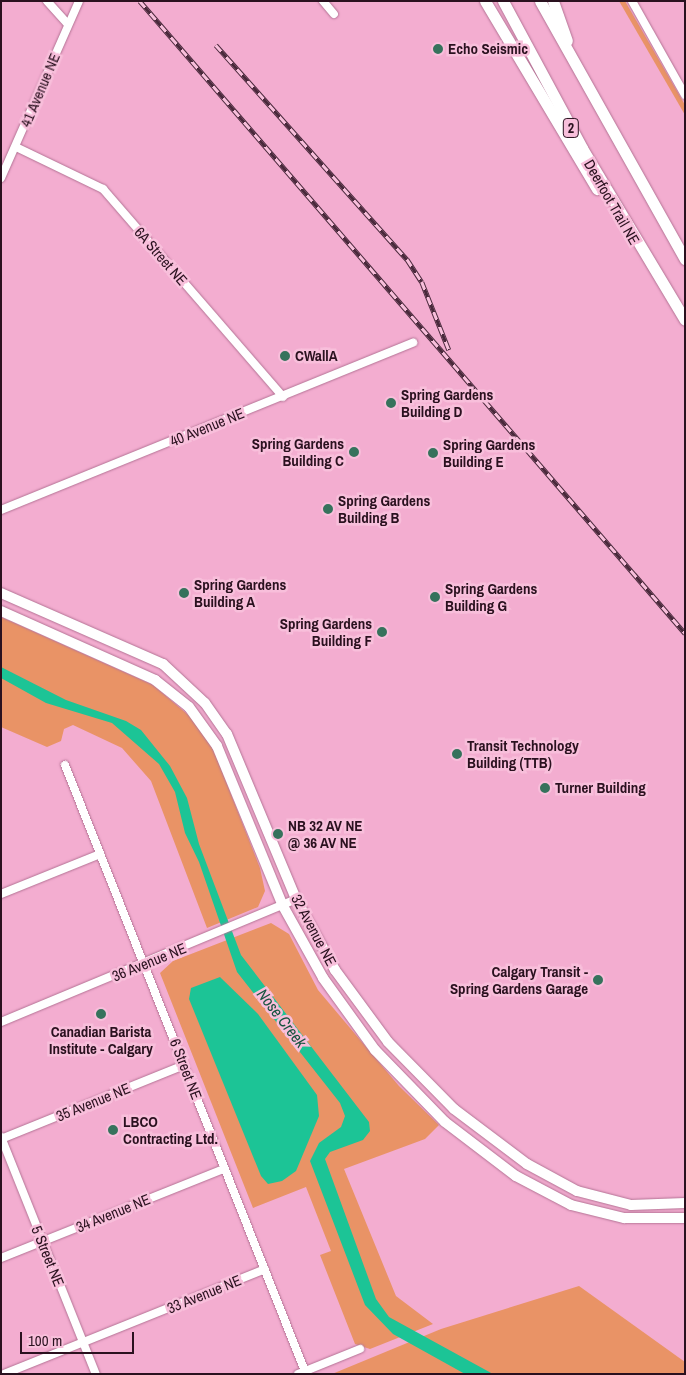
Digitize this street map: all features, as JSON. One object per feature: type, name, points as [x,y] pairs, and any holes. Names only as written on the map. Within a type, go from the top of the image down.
[{"type":"highway","points":[[485,1],[573,154],[642,253]]},
{"type":"highway","name":"Deerfoot Trail NE","points":[[504,1],[642,253],[685,320]]},
{"type":"highway","name":"2","points":[[540,1],[576,69],[685,259]]},
{"type":"highway","points":[[554,1],[576,69]]},
{"type":"main road","name":"32 Avenue NE","points":[[1,593],[163,664],[183,680],[227,734],[296,899],[366,1015],[417,1074],[491,1140],[559,1183],[603,1200],[631,1205],[685,1203]]},
{"type":"main road","name":"32 Avenue NE","points":[[1,611],[140,673],[189,707],[217,746],[283,906],[352,1022],[407,1086],[478,1150],[554,1198],[598,1214],[662,1221],[685,1218]]},
{"type":"street","points":[[47,1],[68,24]]},
{"type":"street","name":"41 Avenue NE","points":[[1,178],[79,1]]},
{"type":"street","points":[[323,1],[334,14]]},
{"type":"street","points":[[632,1],[685,95]]},
{"type":"street","name":"6A Street NE","points":[[16,146],[103,189],[282,397]]},
{"type":"street","name":"40 Avenue NE","points":[[1,510],[414,343]]},
{"type":"street","name":"6 Street NE","points":[[65,765],[265,1269],[303,1373]]},
{"type":"street","points":[[1,894],[100,854]]},
{"type":"street","name":"36 Avenue NE","points":[[1,1022],[257,918],[296,899]]},
{"type":"street","name":"35 Avenue NE","points":[[1,1138],[184,1066]]},
{"type":"street","name":"5 Street NE","points":[[1,1138],[96,1374]]},
{"type":"street","name":"34 Avenue NE","points":[[1,1258],[224,1169]]},
{"type":"street","name":"33 Avenue NE","points":[[4,1374],[265,1269]]},
{"type":"street","points":[[303,1373],[360,1349]]},
{"type":"shaded area","points":[[619,1],[625,1],[685,105],[685,115]]},
{"type":"shaded area","points":[[1,617],[153,685],[193,719],[214,751],[260,868],[265,891],[258,907],[207,928],[151,781],[122,748],[73,725],[64,729],[61,741],[47,747],[1,727]]},
{"type":"shaded area","points":[[271,923],[289,934],[318,990],[399,1086],[439,1125],[425,1139],[344,1169],[396,1296],[433,1324],[370,1349],[355,1344],[320,1255],[331,1251],[306,1187],[253,1208],[160,973],[173,961]]},
{"type":"shaded area","points":[[579,1286],[685,1362],[685,1374],[332,1374],[441,1329]]},
{"type":"water","name":"Nose Creek","points":[[1,667],[66,700],[126,721],[141,730],[170,766],[187,798],[199,844],[241,955],[369,1122],[370,1131],[363,1140],[330,1152],[325,1159],[376,1299],[389,1317],[493,1374],[465,1374],[393,1334],[365,1305],[310,1161],[319,1143],[341,1127],[345,1116],[340,1103],[237,972],[199,862],[185,833],[175,792],[159,764],[112,723],[46,703],[1,678]]},
{"type":"water","points":[[220,977],[258,1014],[317,1095],[319,1116],[296,1171],[282,1181],[268,1184],[261,1176],[189,999],[191,988]]},
{"type":"railway","points":[[140,1],[685,633]]},
{"type":"railway","points":[[216,45],[407,259],[422,282],[449,350]]},
{"type":"place","name":"Echo Seismic","points":[[438,49]]},
{"type":"place","name":"CWallA","points":[[285,356]]},
{"type":"place","name":"Spring Gardens Building D","points":[[391,403]]},
{"type":"place","name":"Spring Gardens Building C","points":[[354,452]]},
{"type":"place","name":"Spring Gardens Building E","points":[[433,453]]},
{"type":"place","name":"Spring Gardens Building B","points":[[328,509]]},
{"type":"place","name":"Spring Gardens Building A","points":[[184,593]]},
{"type":"place","name":"Spring Gardens Building G","points":[[435,597]]},
{"type":"place","name":"Spring Gardens Building F","points":[[382,632]]},
{"type":"place","name":"Transit Technology Building (TTB)","points":[[457,754]]},
{"type":"place","name":"Turner Building","points":[[545,788]]},
{"type":"place","name":"NB 32 AV NE @ 36 AV NE","points":[[278,834]]},
{"type":"place","name":"Calgary Transit - Spring Gardens Garage","points":[[598,980]]},
{"type":"place","name":"Canadian Barista Institute - Calgary","points":[[101,1014]]},
{"type":"place","name":"LBCO Contracting Ltd.","points":[[113,1130]]}]
